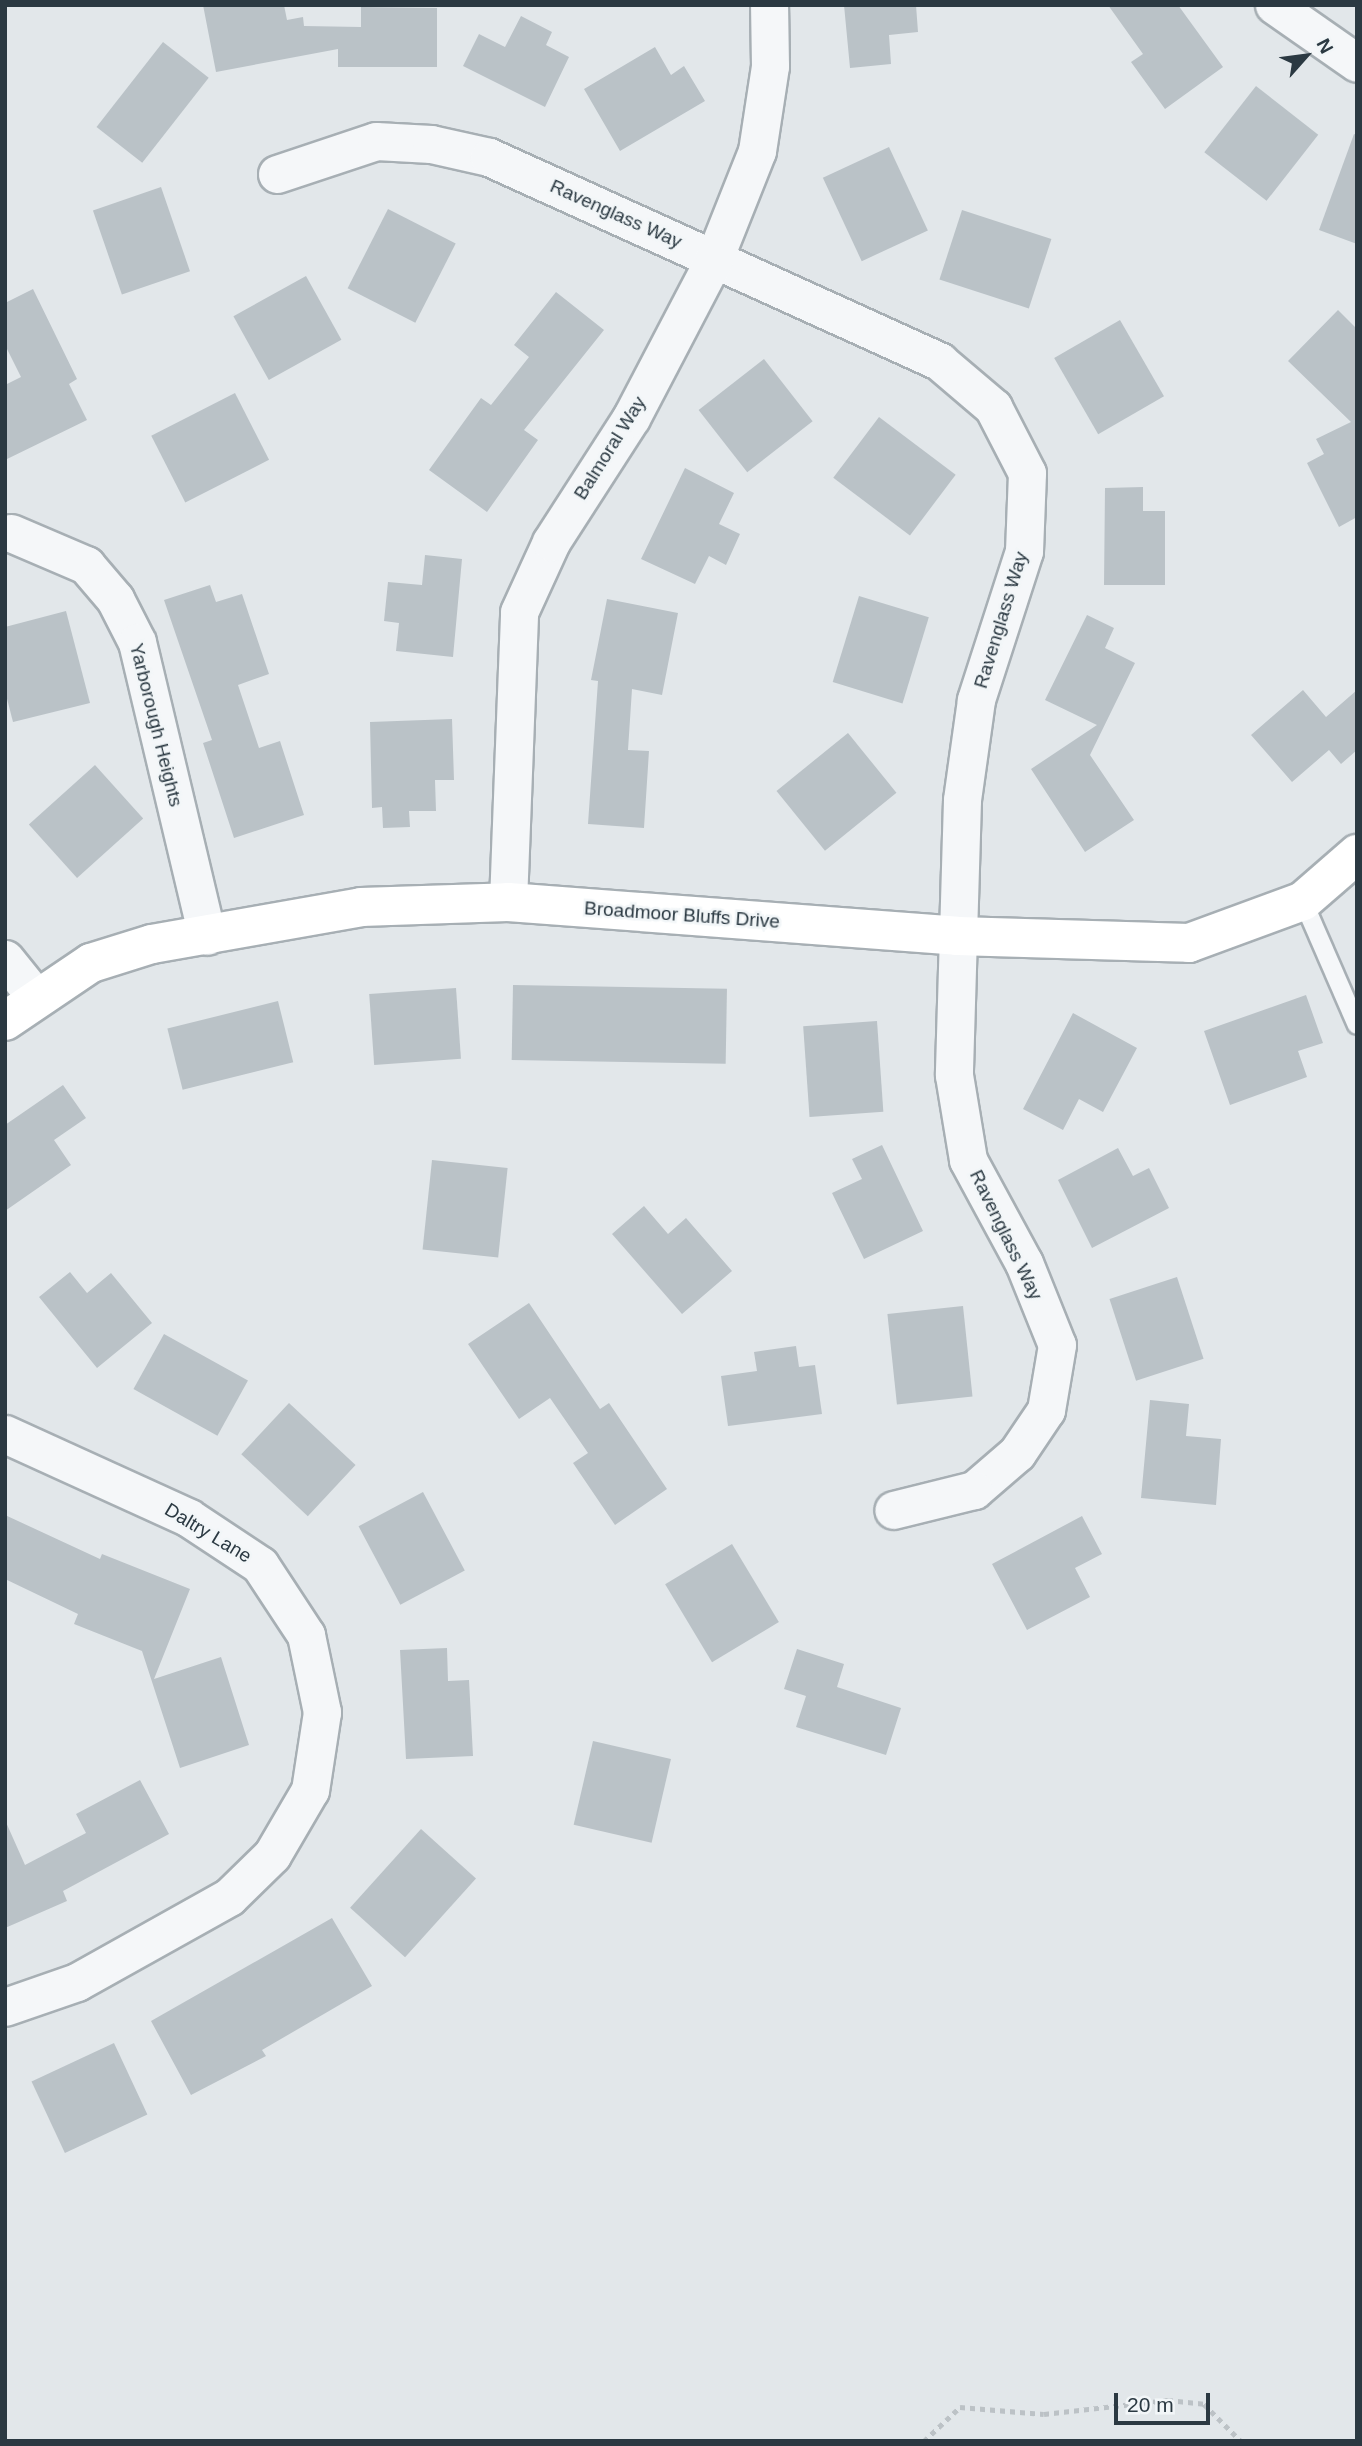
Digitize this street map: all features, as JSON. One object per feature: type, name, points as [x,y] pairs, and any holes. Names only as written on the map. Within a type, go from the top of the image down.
[{"type":"street","name":"Balmoral Way","points":[[508,902],[519,612],[551,542],[631,418],[714,258],[757,151],[770,66],[769,5]]},
{"type":"street","points":[[1274,5],[1357,63]]},
{"type":"street","name":"Ravenglass Way","points":[[277,174],[376,141],[431,144],[489,157],[940,362],[992,407],[1027,473],[1024,551],[976,700],[962,800],[954,1075],[968,1160],[1024,1263],[1057,1345],[1046,1410],[1017,1453],[974,1490],[893,1510]]},
{"type":"street","name":"Yarborough Heights","points":[[11,533],[86,565],[115,598],[137,642],[207,936]]},
{"type":"street","name":"Broadmoor Bluffs Drive","points":[[5,1021],[35,996],[91,963],[207,936],[361,907],[508,902],[957,936],[1189,943],[1303,901],[1357,854]]},
{"type":"street","points":[[5,959],[35,996]]},
{"type":"street","name":"Daltry Lane","points":[[5,1434],[190,1518],[260,1565],[306,1635],[322,1712],[310,1790],[272,1855],[229,1897],[77,1983],[5,2007]]},
{"type":"lane","points":[[1303,901],[1357,1024]]},
{"type":"path","points":[[925,2441],[960,2406],[1044,2414],[1168,2400],[1204,2404],[1241,2441]]},
{"type":"building","points":[[203,5],[284,5],[287,20],[303,17],[304,26],[361,27],[361,7],[437,8],[437,67],[338,67],[338,49],[216,72]]},
{"type":"building","points":[[844,5],[916,5],[918,32],[889,35],[891,64],[850,68]]},
{"type":"building","points":[[1108,5],[1178,5],[1223,67],[1165,109],[1131,62],[1143,54]]},
{"type":"building","points":[[521,16],[552,32],[546,45],[569,57],[545,107],[463,66],[479,34],[505,47]]},
{"type":"building","points":[[163,42],[209,78],[142,163],[97,127]]},
{"type":"building","points":[[655,47],[671,75],[684,66],[705,101],[620,151],[584,89]]},
{"type":"building","points":[[1256,86],[1318,135],[1267,201],[1204,152]]},
{"type":"building","points":[[1354,134],[1357,135],[1357,244],[1319,230]]},
{"type":"building","points":[[889,147],[928,230],[862,261],[823,178]]},
{"type":"building","points":[[161,187],[190,271],[122,295],[93,210]]},
{"type":"building","points":[[388,209],[456,244],[415,323],[348,288]]},
{"type":"building","points":[[962,210],[1051,239],[1029,308],[939,279]]},
{"type":"building","points":[[306,276],[341,340],[269,380],[233,316]]},
{"type":"building","points":[[33,289],[77,379],[69,384],[87,420],[5,460],[5,385],[21,377],[5,345],[5,303]]},
{"type":"building","points":[[556,292],[604,330],[524,430],[538,440],[487,512],[429,470],[481,398],[491,405],[529,357],[514,345]]},
{"type":"building","points":[[1338,310],[1357,329],[1357,517],[1339,527],[1307,463],[1324,454],[1316,439],[1351,422],[1288,361]]},
{"type":"building","points":[[1120,320],[1164,396],[1098,434],[1054,358]]},
{"type":"building","points":[[764,359],[813,421],[747,472],[699,410]]},
{"type":"building","points":[[235,393],[269,460],[185,503],[151,436]]},
{"type":"building","points":[[879,417],[956,475],[910,535],[833,478]]},
{"type":"building","points":[[685,468],[734,493],[719,524],[740,534],[726,565],[709,556],[695,584],[641,559]]},
{"type":"building","points":[[1143,487],[1143,511],[1165,511],[1165,585],[1104,585],[1105,488]]},
{"type":"building","points":[[425,555],[462,559],[453,657],[396,651],[399,623],[384,621],[388,582],[422,585]]},
{"type":"building","points":[[210,585],[216,602],[242,594],[269,674],[238,685],[259,748],[280,741],[304,815],[234,838],[203,743],[212,740],[164,600]]},
{"type":"building","points":[[859,596],[929,617],[902,703],[833,682]]},
{"type":"building","points":[[607,599],[678,613],[662,695],[632,689],[628,750],[649,751],[644,828],[588,824],[598,681],[591,680]]},
{"type":"building","points":[[66,611],[90,703],[13,722],[5,691],[5,627]]},
{"type":"building","points":[[1087,615],[1114,628],[1105,648],[1135,663],[1090,755],[1134,820],[1085,852],[1031,769],[1097,725],[1045,700]]},
{"type":"building","points":[[1303,690],[1326,717],[1357,690],[1357,750],[1341,764],[1329,750],[1292,782],[1251,735]]},
{"type":"building","points":[[452,719],[454,780],[435,780],[436,811],[409,811],[410,827],[383,828],[382,807],[372,808],[370,722]]},
{"type":"building","points":[[848,733],[896,793],[825,851],[777,791]]},
{"type":"building","points":[[95,765],[143,819],[77,878],[29,825]]},
{"type":"building","points":[[513,985],[727,989],[726,1064],[512,1060]]},
{"type":"building","points":[[456,988],[461,1059],[374,1065],[369,994]]},
{"type":"building","points":[[1306,995],[1323,1043],[1298,1051],[1307,1077],[1230,1105],[1204,1031]]},
{"type":"building","points":[[278,1001],[293,1062],[183,1090],[167,1029]]},
{"type":"building","points":[[1073,1013],[1137,1048],[1103,1112],[1079,1099],[1063,1130],[1023,1109]]},
{"type":"building","points":[[877,1021],[883,1112],[810,1117],[803,1026]]},
{"type":"building","points":[[63,1085],[86,1118],[54,1140],[71,1165],[5,1211],[5,1125]]},
{"type":"building","points":[[882,1145],[923,1231],[864,1259],[832,1193],[862,1179],[852,1159]]},
{"type":"building","points":[[1118,1148],[1133,1176],[1149,1168],[1169,1208],[1092,1248],[1058,1180]]},
{"type":"building","points":[[432,1160],[508,1168],[498,1257],[423,1250]]},
{"type":"building","points":[[644,1206],[668,1234],[686,1218],[732,1271],[682,1314],[612,1234]]},
{"type":"building","points":[[70,1272],[87,1293],[111,1273],[152,1323],[97,1368],[39,1297]]},
{"type":"building","points":[[1177,1277],[1204,1359],[1136,1381],[1109,1299]]},
{"type":"building","points":[[529,1303],[600,1409],[609,1403],[667,1489],[615,1525],[573,1463],[588,1453],[550,1398],[519,1419],[468,1344]]},
{"type":"building","points":[[963,1306],[973,1397],[897,1404],[887,1314]]},
{"type":"building","points":[[164,1334],[248,1381],[217,1436],[133,1389]]},
{"type":"building","points":[[796,1346],[799,1367],[815,1365],[822,1414],[728,1426],[721,1376],[757,1371],[754,1352]]},
{"type":"building","points":[[1150,1400],[1189,1404],[1186,1436],[1221,1439],[1216,1505],[1141,1498]]},
{"type":"building","points":[[289,1403],[356,1465],[308,1516],[241,1454]]},
{"type":"building","points":[[423,1492],[465,1571],[400,1605],[359,1526]]},
{"type":"building","points":[[5,1515],[100,1559],[102,1554],[190,1589],[154,1679],[221,1657],[249,1745],[180,1768],[142,1651],[74,1624],[78,1614],[5,1579]]},
{"type":"building","points":[[1082,1516],[1102,1554],[1075,1568],[1090,1597],[1027,1630],[992,1564]]},
{"type":"building","points":[[732,1544],[779,1622],[712,1662],[665,1584]]},
{"type":"building","points":[[447,1648],[448,1681],[469,1680],[473,1756],[406,1759],[400,1650]]},
{"type":"building","points":[[797,1649],[844,1664],[837,1687],[901,1708],[886,1755],[796,1727],[806,1696],[784,1689]]},
{"type":"building","points":[[593,1741],[671,1759],[652,1843],[574,1825]]},
{"type":"building","points":[[140,1780],[169,1834],[63,1891],[67,1901],[5,1928],[5,1820],[25,1865],[86,1833],[76,1814]]},
{"type":"building","points":[[421,1829],[476,1879],[405,1957],[350,1908]]},
{"type":"building","points":[[332,1918],[372,1986],[262,2050],[266,2056],[191,2095],[151,2021]]},
{"type":"building","points":[[114,2043],[147,2115],[65,2153],[32,2081]]}]
